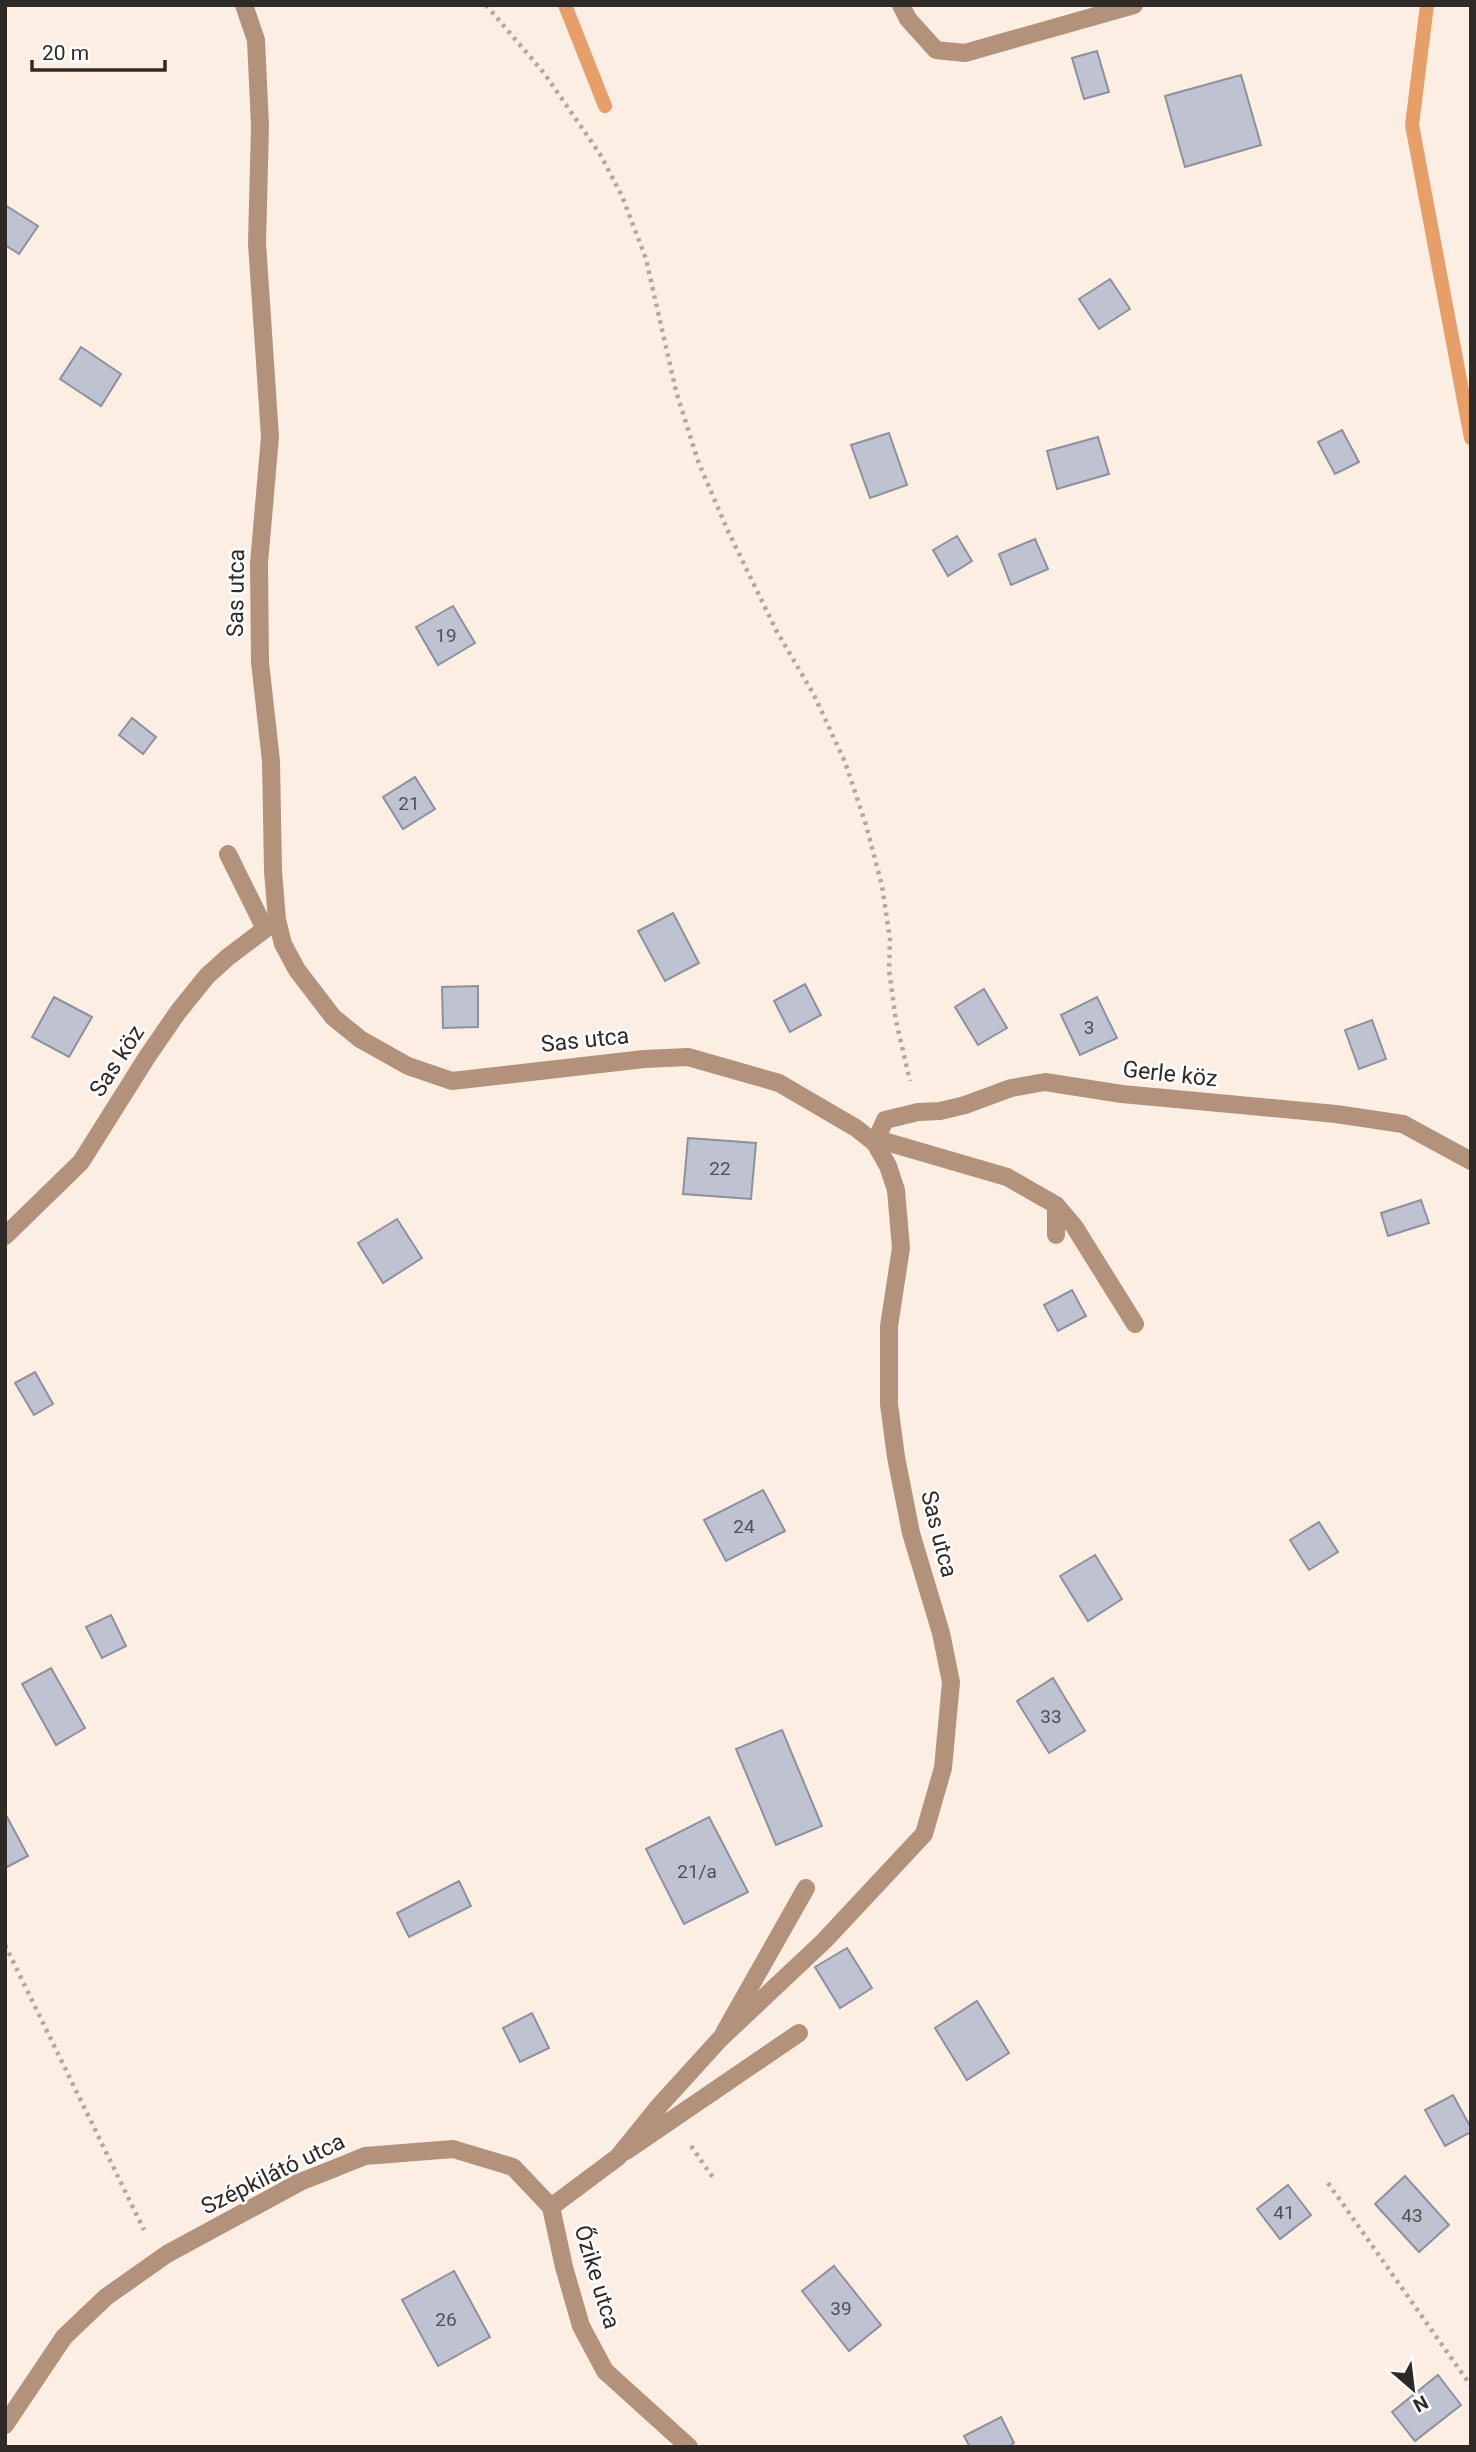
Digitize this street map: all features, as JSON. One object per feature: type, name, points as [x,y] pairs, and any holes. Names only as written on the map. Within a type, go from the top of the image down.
[{"type":"street","name":"Sas utca","points":[[244,5],[256,40],[259,102],[257,243],[270,437],[259,564],[260,662],[271,761],[271,925],[297,970],[333,1017],[386,1056],[428,1075],[452,1081],[589,1064],[688,1057],[779,1083],[856,1128],[875,1143],[888,1166],[896,1190],[901,1248],[889,1326],[888,1404],[911,1533],[941,1633],[951,1682],[943,1768],[924,1834],[824,1941],[720,2039]]},
{"type":"street","points":[[901,5],[908,19],[936,50],[965,53],[1134,5]]},
{"type":"street","points":[[228,853],[271,925]]},
{"type":"street","name":"Sas köz","points":[[5,1236],[81,1162],[147,1057],[207,976],[271,925]]},
{"type":"street","name":"Gerle köz","points":[[875,1143],[885,1120],[918,1112],[953,1108],[1011,1088],[1045,1082],[1122,1094],[1336,1114],[1403,1125],[1471,1161]]},
{"type":"street","points":[[875,1143],[887,1142],[1007,1177],[1056,1205],[1074,1226],[1135,1324]]},
{"type":"street","points":[[1056,1205],[1056,1235]]},
{"type":"street","points":[[618,2157],[660,2105],[720,2039],[806,1888]]},
{"type":"street","points":[[551,2207],[618,2157],[799,2033]]},
{"type":"street","name":"Szépkilátó utca","points":[[5,2425],[64,2337],[106,2297],[159,2260],[300,2182],[365,2156],[453,2149],[513,2167],[551,2207]]},
{"type":"street","name":"Őzike utca","points":[[551,2207],[581,2326],[605,2371],[689,2447]]},
{"type":"path","points":[[486,5],[544,73],[600,154],[622,196],[646,259],[676,391],[698,461],[732,540],[776,630],[814,695],[845,762],[866,825],[882,886],[890,939],[888,970],[896,1021],[918,1112]]},
{"type":"path","points":[[5,1945],[159,2260]]},
{"type":"path","points":[[673,2119],[714,2179]]},
{"type":"path","points":[[1328,2183],[1471,2386]]},
{"type":"building","points":[[1097,51],[1109,92],[1084,99],[1072,58]]},
{"type":"building","points":[[1241,75],[1261,145],[1185,167],[1165,96]]},
{"type":"building","points":[[5,205],[38,226],[19,254],[5,245]]},
{"type":"building","points":[[1110,279],[1130,309],[1099,329],[1079,299]]},
{"type":"building","points":[[81,347],[121,374],[101,406],[60,379]]},
{"type":"building","points":[[1342,430],[1359,462],[1335,474],[1318,442]]},
{"type":"building","points":[[889,433],[907,485],[870,498],[851,445]]},
{"type":"building","points":[[1098,437],[1109,474],[1057,489],[1047,451]]},
{"type":"building","points":[[957,536],[972,561],[948,576],[933,550]]},
{"type":"building","points":[[1035,539],[1048,569],[1011,585],[999,554]]},
{"type":"building","points":[[453,606],[475,643],[438,665],[416,627]]},
{"type":"building","points":[[132,718],[156,737],[143,754],[119,735]]},
{"type":"building","points":[[415,777],[435,809],[403,829],[383,797]]},
{"type":"building","points":[[673,913],[699,963],[665,981],[638,931]]},
{"type":"building","points":[[805,984],[821,1015],[790,1032],[774,1001]]},
{"type":"building","points":[[478,986],[478,1027],[443,1028],[442,987]]},
{"type":"building","points":[[984,989],[1007,1028],[978,1045],[955,1007]]},
{"type":"building","points":[[54,997],[92,1017],[69,1057],[32,1037]]},
{"type":"building","points":[[1097,997],[1117,1038],[1080,1055],[1061,1015]]},
{"type":"building","points":[[1372,1020],[1386,1059],[1359,1069],[1345,1030]]},
{"type":"building","points":[[688,1138],[756,1143],[751,1199],[683,1194]]},
{"type":"building","points":[[1421,1200],[1429,1223],[1388,1236],[1381,1213]]},
{"type":"building","points":[[397,1219],[422,1258],[383,1283],[358,1243]]},
{"type":"building","points":[[1072,1290],[1086,1316],[1058,1331],[1044,1305]]},
{"type":"building","points":[[35,1372],[53,1404],[34,1415],[15,1383]]},
{"type":"building","points":[[763,1490],[785,1531],[726,1561],[704,1520]]},
{"type":"building","points":[[1319,1522],[1338,1552],[1309,1570],[1290,1540]]},
{"type":"building","points":[[1095,1555],[1122,1599],[1088,1621],[1060,1576]]},
{"type":"building","points":[[111,1615],[126,1646],[102,1658],[86,1627]]},
{"type":"building","points":[[51,1668],[85,1728],[56,1745],[22,1684]]},
{"type":"building","points":[[1053,1678],[1085,1731],[1049,1753],[1017,1701]]},
{"type":"building","points":[[782,1730],[822,1826],[776,1845],[736,1749]]},
{"type":"building","points":[[5,1816],[28,1856],[5,1868]]},
{"type":"building","points":[[709,1817],[748,1892],[684,1924],[646,1849]]},
{"type":"building","points":[[459,1881],[471,1906],[409,1937],[397,1913]]},
{"type":"building","points":[[847,1948],[872,1988],[840,2008],[815,1967]]},
{"type":"building","points":[[977,2001],[1009,2053],[967,2080],[935,2028]]},
{"type":"building","points":[[532,2013],[549,2048],[520,2062],[503,2028]]},
{"type":"building","points":[[1453,2095],[1471,2132],[1445,2146],[1425,2110]]},
{"type":"building","points":[[1405,2176],[1449,2225],[1419,2252],[1375,2204]]},
{"type":"building","points":[[1288,2185],[1311,2215],[1280,2239],[1257,2209]]},
{"type":"building","points":[[834,2266],[881,2325],[849,2351],[802,2291]]},
{"type":"building","points":[[454,2271],[490,2337],[438,2366],[402,2300]]},
{"type":"building","points":[[1438,2375],[1461,2405],[1415,2441],[1392,2412]]},
{"type":"building","points":[[1001,2417],[1014,2443],[1008,2447],[970,2447],[964,2436]]},
{"type":"waterway","points":[[565,5],[605,106]]},
{"type":"waterway","points":[[1427,5],[1412,125],[1471,438]]}]
